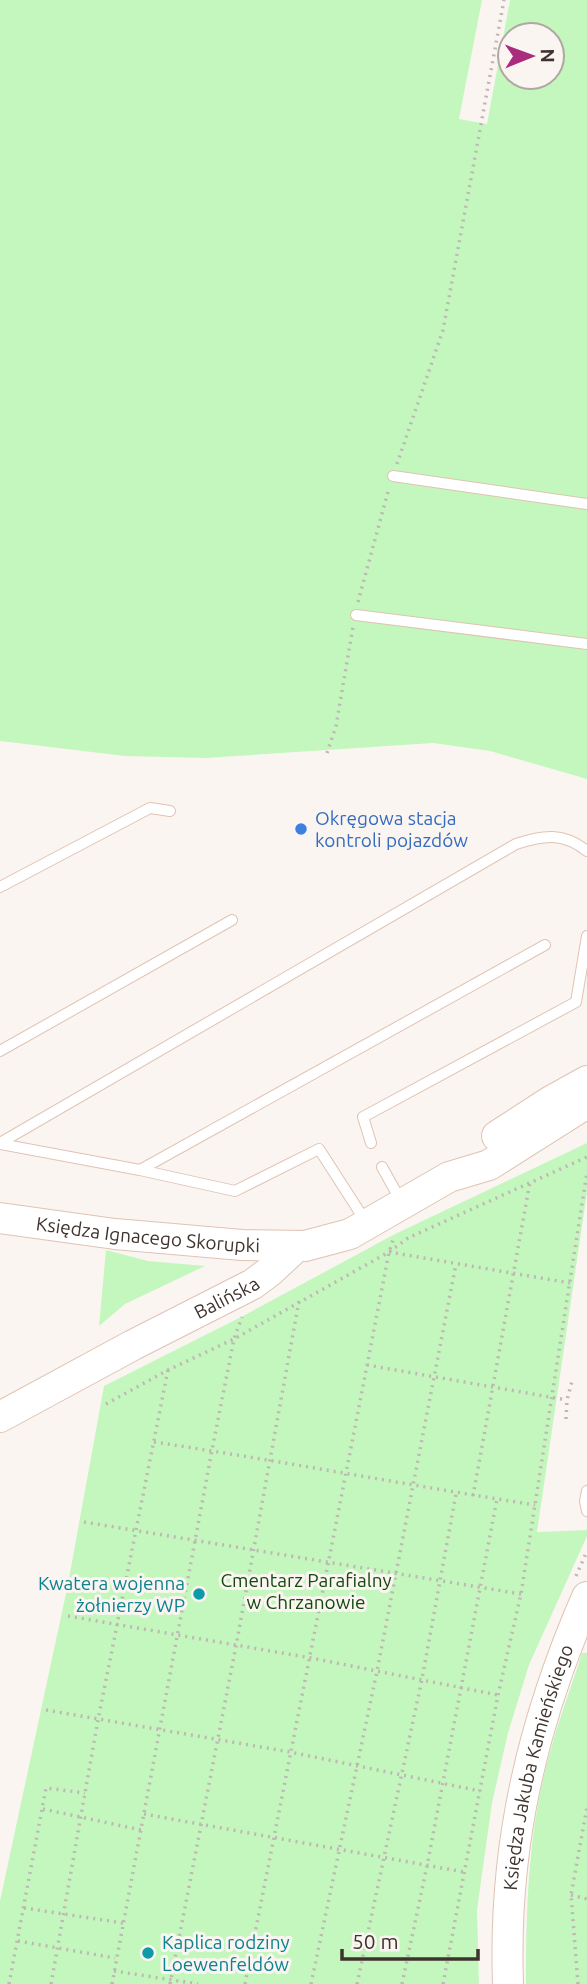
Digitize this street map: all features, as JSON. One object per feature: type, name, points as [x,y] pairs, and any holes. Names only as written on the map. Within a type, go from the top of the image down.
[{"type":"main road","points":[[449,1177],[483,1146],[551,1101],[587,1081]]},
{"type":"main road","points":[[296,1247],[335,1240],[350,1234],[449,1177],[489,1165],[587,1103]]},
{"type":"main road","points":[[550,1127],[587,1116]]},
{"type":"main road","name":"Księdza Ignacego Skorupki","points":[[0,1218],[115,1234],[296,1247]]},
{"type":"main road","points":[[232,1244],[241,1249],[249,1262],[242,1303]]},
{"type":"main road","name":"Balińska","points":[[0,1416],[242,1303],[296,1247]]},
{"type":"main road","name":"Księdza Jakuba Kamieńskiego","points":[[508,1984],[509,1891],[526,1777],[537,1729],[555,1673],[587,1597]]},
{"type":"lane","points":[[393,476],[587,504]]},
{"type":"lane","points":[[356,615],[587,645]]},
{"type":"lane","points":[[0,887],[150,808],[170,810]]},
{"type":"lane","points":[[0,1144],[516,844],[540,836],[558,836],[576,842],[587,851]]},
{"type":"lane","points":[[0,1051],[232,920]]},
{"type":"lane","points":[[371,1143],[363,1117],[576,1002],[587,936]]},
{"type":"lane","points":[[141,1170],[545,946]]},
{"type":"lane","points":[[0,1144],[141,1170],[235,1191],[319,1149],[367,1224]]},
{"type":"lane","points":[[382,1167],[402,1203]]},
{"type":"lane","points":[[587,1491],[587,1511]]},
{"type":"path","points":[[327,753],[336,726],[356,615],[393,476],[443,330],[504,0]]},
{"type":"path","points":[[106,1404],[168,1370],[234,1339],[389,1252],[408,1238],[587,1157]]},
{"type":"path","points":[[443,1984],[498,1695],[521,1594],[587,1172]]},
{"type":"path","points":[[473,1496],[530,1182]]},
{"type":"path","points":[[245,1984],[389,1252],[395,1234]]},
{"type":"path","points":[[389,1252],[570,1283]]},
{"type":"path","points":[[311,1984],[377,1671],[456,1264]]},
{"type":"path","points":[[170,1982],[236,1646],[299,1301]]},
{"type":"path","points":[[111,1984],[242,1303]]},
{"type":"path","points":[[367,1365],[567,1400]]},
{"type":"path","points":[[51,1984],[98,1720],[168,1370]]},
{"type":"path","points":[[566,1419],[572,1381]]},
{"type":"path","points":[[153,1442],[271,1459],[456,1494],[535,1505]]},
{"type":"path","points":[[357,1984],[422,1679],[456,1494]]},
{"type":"path","points":[[402,1984],[497,1499]]},
{"type":"path","points":[[84,1522],[521,1594]]},
{"type":"path","points":[[68,1616],[310,1658],[498,1695]]},
{"type":"path","points":[[46,1710],[290,1752],[480,1791]]},
{"type":"path","points":[[9,1984],[46,1788],[85,1793]]},
{"type":"path","points":[[578,1984],[571,1895],[587,1807]]},
{"type":"path","points":[[43,1809],[141,1830]]},
{"type":"path","points":[[144,1814],[464,1872]]},
{"type":"path","points":[[581,1842],[587,1843]]},
{"type":"path","points":[[571,1895],[587,1899]]},
{"type":"path","points":[[24,1908],[123,1923]]},
{"type":"path","points":[[18,1941],[116,1958]]},
{"type":"path","points":[[114,1970],[170,1982],[198,1984]]},
{"type":"green space","points":[[0,0],[482,0],[459,119],[487,124],[496,75],[496,91],[566,91],[566,21],[506,21],[510,0],[587,0],[587,779],[490,751],[433,743],[205,758],[125,756],[0,741]]},
{"type":"green space","name":"Cmentarz Parafialny w Chrzanowie","points":[[587,1143],[587,1192],[537,1532],[587,1530],[587,1536],[529,1665],[508,1733],[492,1803],[477,1910],[479,1984],[0,1984],[0,1901],[68,1584],[104,1386],[243,1316],[395,1234]]},
{"type":"green space","points":[[106,1250],[148,1261],[205,1266],[125,1304],[99,1326]]},
{"type":"green space","points":[[582,1653],[587,1653],[587,1984],[526,1984],[528,1899],[536,1815],[552,1747]]},
{"type":"place","name":"Okręgowa stacja kontroli pojazdów","points":[[301,829]]},
{"type":"place","name":"Kwatera wojenna żołnierzy WP","points":[[199,1594]]},
{"type":"place","name":"Kaplica rodziny Loewenfeldów","points":[[148,1953]]}]
